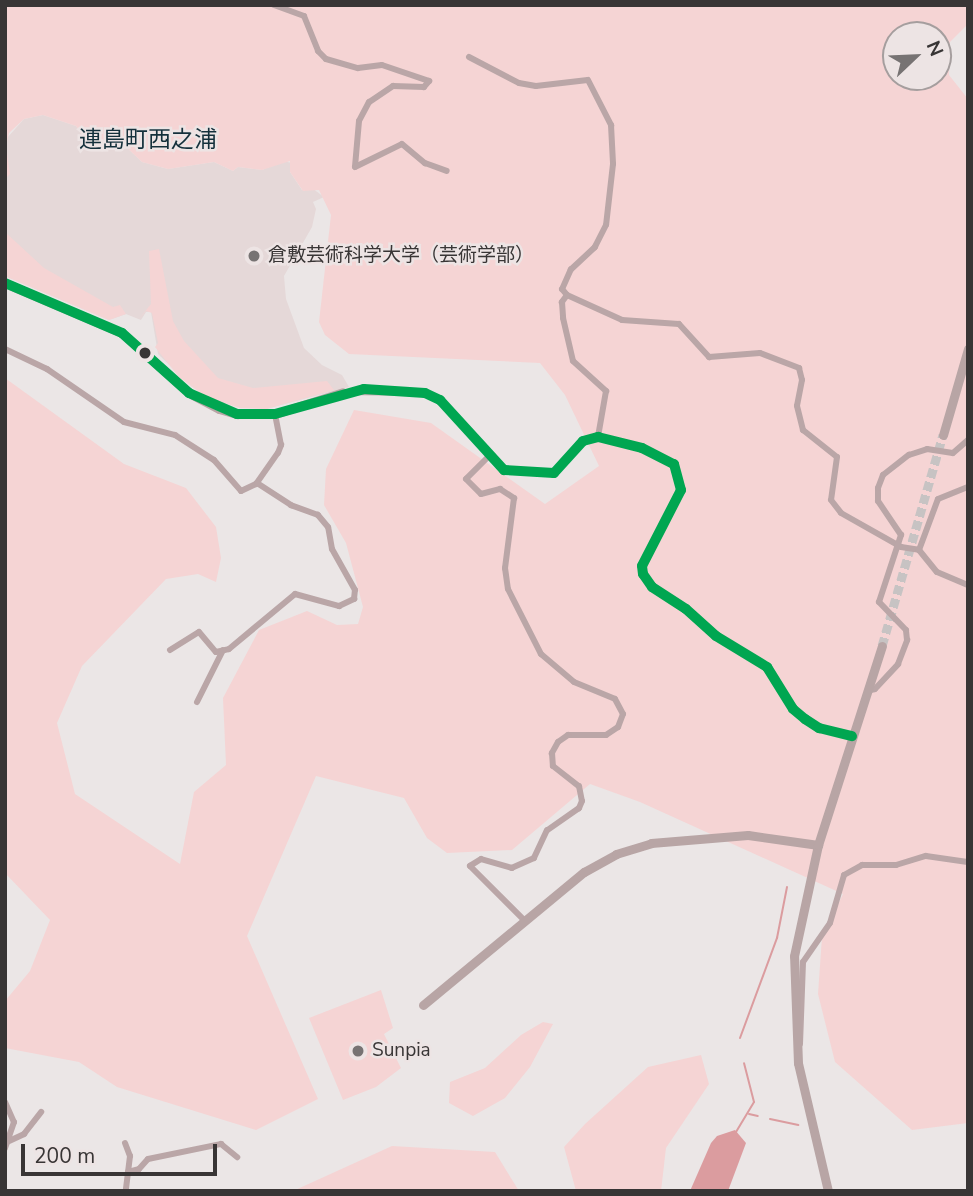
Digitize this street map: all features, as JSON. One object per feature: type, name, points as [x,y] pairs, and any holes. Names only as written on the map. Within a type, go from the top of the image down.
[{"type":"street","points":[[274,5],[304,16],[318,51],[326,58],[358,68],[382,65],[429,81],[424,87],[393,86],[369,102],[359,121],[355,167],[402,144],[425,163],[447,171]]},
{"type":"street","points":[[469,57],[519,83],[536,86],[588,80],[611,125],[613,164],[606,225],[595,247],[571,269],[562,289],[567,295],[622,320],[680,324],[709,357],[760,353],[799,368],[802,380],[797,406],[803,430],[837,457],[831,500],[841,513],[901,547],[919,550],[937,572],[968,585]]},
{"type":"street","points":[[5,283],[122,333],[203,402],[237,414],[275,414],[343,392],[412,392],[440,400],[488,457],[504,470],[554,473],[583,441],[598,437],[642,448],[674,464],[681,478],[677,505],[642,566],[652,587],[767,667],[793,709],[805,719],[819,728],[852,736]]},
{"type":"street","points":[[567,295],[562,302],[563,318],[573,361],[606,391],[598,437]]},
{"type":"street","points":[[5,349],[47,369],[116,418],[175,435],[214,460],[241,491],[257,483],[281,445],[275,414]]},
{"type":"street","points":[[943,435],[968,349]]},
{"type":"street","points":[[867,691],[875,689],[898,664],[907,640],[906,630],[879,602],[884,575],[901,547],[901,535],[878,501],[883,475],[920,451],[953,453],[968,440]]},
{"type":"street","points":[[488,457],[466,479],[481,494],[500,489],[514,498],[505,568],[508,589],[541,654],[574,682],[615,699],[623,714],[618,727],[606,734],[568,735],[558,742],[552,753],[553,766],[579,786],[582,801],[579,808],[547,830],[534,858],[512,868],[481,859],[470,866],[525,921]]},
{"type":"street","points":[[170,650],[199,632],[216,652],[223,650],[295,594],[339,606],[354,599],[355,590],[332,549],[328,527],[318,514],[292,505],[257,483]]},
{"type":"street","points":[[919,550],[938,499],[968,487]]},
{"type":"street","points":[[828,1191],[807,1115],[797,1054],[794,956],[818,845],[882,646]]},
{"type":"street","points":[[197,702],[223,650]]},
{"type":"street","points":[[423,1004],[584,872],[634,847],[748,835],[818,845]]},
{"type":"street","points":[[797,1054],[804,1030],[803,962],[830,923],[834,897],[844,875],[863,865],[896,865],[926,856],[968,862]]},
{"type":"street","points":[[5,1102],[14,1122],[6,1144]]},
{"type":"street","points":[[6,1144],[24,1134],[41,1112]]},
{"type":"street","points":[[125,1143],[128,1172],[126,1191]]},
{"type":"street","points":[[128,1172],[139,1169],[148,1159],[221,1144],[237,1157]]},
{"type":"shaded area","points":[[5,5],[968,5],[968,24],[952,40],[952,21],[882,21],[882,91],[952,91],[952,79],[968,99],[968,1123],[912,1130],[835,1062],[818,994],[822,937],[843,894],[640,802],[590,784],[512,850],[447,853],[427,838],[404,798],[316,776],[247,936],[318,1099],[256,1130],[117,1087],[79,1062],[5,1048],[5,1001],[30,971],[50,920],[5,873],[5,378],[124,464],[186,488],[216,527],[221,558],[216,582],[198,574],[166,579],[82,666],[57,723],[75,794],[180,864],[194,792],[226,765],[223,698],[259,630],[307,611],[337,625],[358,624],[363,607],[346,543],[324,505],[326,469],[354,410],[431,423],[545,504],[599,466],[565,395],[540,363],[349,354],[325,335],[319,322],[331,215],[319,190],[303,191],[290,172],[290,161],[262,170],[238,167],[233,171],[214,162],[168,169],[142,162],[121,142],[85,138],[76,126],[43,115],[24,119],[9,133],[6,146],[10,174],[5,179]]},
{"type":"shaded area","points":[[43,115],[76,126],[87,137],[121,142],[142,162],[168,169],[214,162],[233,171],[238,167],[262,170],[283,161],[292,163],[290,172],[302,190],[312,188],[324,197],[313,202],[316,209],[312,227],[284,276],[286,299],[304,348],[322,365],[342,375],[349,387],[266,409],[220,402],[191,386],[158,354],[151,312],[146,312],[141,320],[126,314],[109,320],[5,276],[7,138],[24,119]]},
{"type":"shaded area","points":[[5,232],[44,268],[113,307],[120,305],[126,314],[109,320],[5,276]]},
{"type":"shaded area","points":[[159,249],[173,321],[184,341],[218,378],[253,388],[327,381],[334,390],[266,409],[240,408],[206,397],[179,377],[155,347],[158,343],[152,313],[146,311],[139,319],[151,304],[149,251]]},
{"type":"shaded area","name":"Sunpia","points":[[381,990],[393,1028],[384,1034],[401,1068],[376,1087],[343,1100],[309,1018]]},
{"type":"shaded area","points":[[543,1022],[553,1024],[530,1067],[505,1098],[473,1116],[449,1103],[450,1082],[485,1068],[521,1035]]},
{"type":"shaded area","points":[[701,1055],[709,1084],[666,1148],[661,1191],[576,1191],[564,1147],[585,1124],[648,1067]]},
{"type":"shaded area","points":[[735,1130],[746,1143],[728,1191],[690,1191],[711,1143],[717,1136]]},
{"type":"shaded area","points":[[392,1146],[495,1152],[519,1191],[293,1191]]},
{"type":"waterway","points":[[740,1038],[777,938],[787,887]]},
{"type":"waterway","points":[[736,1132],[754,1102],[744,1063]]},
{"type":"waterway","points":[[749,1114],[758,1116]]},
{"type":"waterway","points":[[770,1119],[798,1125]]},
{"type":"tunnel","points":[[882,646],[943,435]]},
{"type":"transit line","points":[[5,283],[122,333],[189,393],[237,414],[275,414],[364,389],[425,393],[440,400],[504,470],[554,473],[583,441],[598,437],[642,448],[674,464],[681,490],[642,566],[643,574],[652,587],[686,609],[716,636],[767,667],[793,709],[805,719],[819,728],[852,736]]},
{"type":"place","name":"倉敷芸術科学大学（芸術学部）","points":[[254,256]]},
{"type":"place","name":"Sunpia","points":[[358,1051]]},
{"type":"district","name":"連島町西之浦","points":[[148,140]]}]
